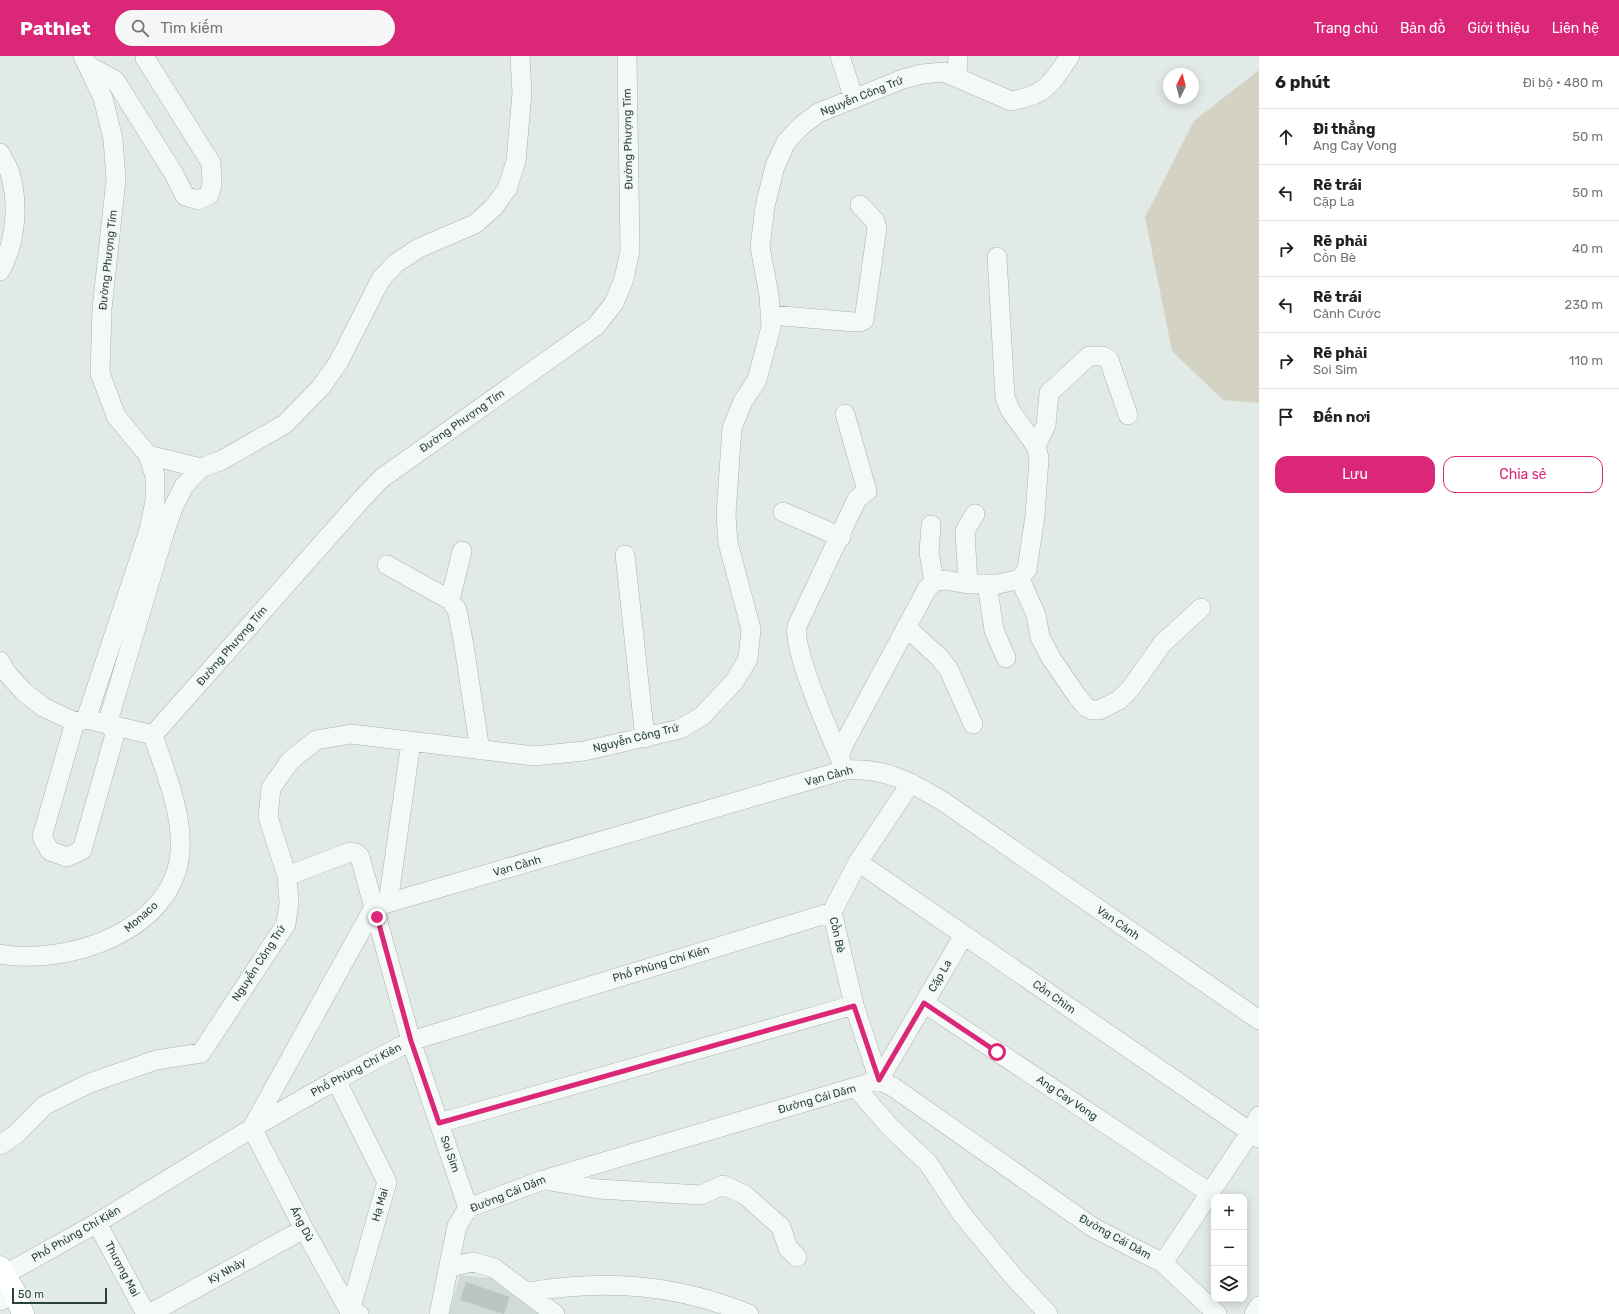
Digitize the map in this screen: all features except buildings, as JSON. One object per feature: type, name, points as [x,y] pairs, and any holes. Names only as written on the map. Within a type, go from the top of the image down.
[{"type":"main road","points":[[5,1290],[23,1314]]},
{"type":"street","points":[[148,455],[201,468],[222,460],[285,424],[321,387],[338,363],[377,285],[396,263],[419,248],[475,224],[494,208],[507,189],[516,161],[522,93],[520,56]]},
{"type":"street","name":"Đường Phượng Tím","points":[[153,735],[382,478],[596,326],[614,303],[624,279],[630,250],[627,56]]},
{"type":"street","points":[[840,56],[854,99]]},
{"type":"street","points":[[957,77],[958,56]]},
{"type":"street","name":"Nguyễn Công Trứ","points":[[0,1145],[15,1136],[45,1105],[90,1083],[156,1060],[201,1054],[286,924],[289,902],[287,876],[268,817],[271,788],[290,761],[316,740],[351,734],[534,756],[584,751],[645,738],[680,729],[702,716],[734,682],[748,659],[751,629],[728,543],[726,515],[732,428],[743,401],[757,380],[771,327],[771,315],[760,247],[765,206],[775,166],[786,142],[818,113],[903,79],[922,74],[944,72],[1011,101],[1022,99],[1043,91],[1070,56]]},
{"type":"street","points":[[85,60],[115,80],[174,174],[185,196],[198,200],[209,195],[212,185],[211,164],[145,58]]},
{"type":"street","name":"Đường Phượng Tím","points":[[85,60],[103,98],[113,139],[116,179],[102,309],[100,373],[116,416],[148,455],[156,476],[155,501],[149,530],[80,721],[42,837],[50,851],[67,857],[82,850],[112,726],[173,508],[184,486],[201,468]]},
{"type":"street","points":[[0,153],[10,173],[16,215],[8,257],[0,271]]},
{"type":"street","points":[[771,315],[854,322],[864,320],[877,228],[875,221],[860,205]]},
{"type":"street","points":[[842,763],[906,627],[927,589],[934,582],[945,580],[978,584],[998,584],[1020,579],[1027,569],[1035,516],[1039,458],[1036,446],[1010,410],[1005,397],[997,257]]},
{"type":"street","points":[[1036,446],[1046,425],[1049,394],[1089,356],[1103,356],[1109,360],[1128,415]]},
{"type":"street","points":[[842,763],[796,644],[795,634],[797,626],[857,499],[867,490],[845,414]]},
{"type":"street","points":[[783,512],[840,537]]},
{"type":"street","points":[[975,514],[965,531],[978,584],[994,630],[1006,658]]},
{"type":"street","points":[[931,526],[929,552],[934,582]]},
{"type":"street","points":[[450,600],[462,551]]},
{"type":"street","points":[[625,555],[645,738]]},
{"type":"street","points":[[387,565],[450,600],[457,610],[462,633],[480,750]]},
{"type":"street","points":[[1020,579],[1036,615],[1040,637],[1051,658],[1076,696],[1086,707],[1092,710],[1099,710],[1120,700],[1131,688],[1162,644],[1201,608]]},
{"type":"street","points":[[906,627],[940,658],[949,670],[973,724]]},
{"type":"street","points":[[0,661],[6,672],[24,692],[43,707],[80,721],[153,735]]},
{"type":"street","name":"Monaco","points":[[0,954],[32,957],[55,955],[86,948],[108,940],[125,932],[155,908],[173,884],[180,853],[178,817],[153,735]]},
{"type":"street","points":[[252,1128],[381,905],[411,742]]},
{"type":"street","name":"Vạn Cảnh","points":[[381,905],[842,763],[882,772],[911,783],[944,802],[1259,1020]]},
{"type":"street","name":"Cồn Bè","points":[[879,1080],[854,1006],[832,912],[858,862],[911,783]]},
{"type":"street","name":"Soi Sim","points":[[287,876],[350,852],[356,853],[360,857],[381,905],[411,1041],[468,1208]]},
{"type":"street","name":"Cồn Chìm","points":[[858,862],[1255,1136]]},
{"type":"street","name":"Phố Phùng Chí Kiên","points":[[5,1290],[97,1223],[252,1128],[336,1080],[411,1041],[832,912]]},
{"type":"street","name":"Cặp La","points":[[879,1080],[964,935]]},
{"type":"street","name":"Ang Cay Vong","points":[[924,1003],[1210,1193]]},
{"type":"street","points":[[439,1123],[854,1006]]},
{"type":"street","name":"Hạ Mai","points":[[336,1080],[387,1182],[350,1313]]},
{"type":"street","name":"Đường Cái Dăm","points":[[438,1314],[457,1226],[468,1208],[543,1180],[879,1080],[894,1087],[1094,1228],[1163,1263],[1217,1314]]},
{"type":"street","points":[[856,1088],[891,1128],[928,1163],[960,1213],[1012,1275],[1048,1314]]},
{"type":"street","points":[[1163,1263],[1210,1193],[1255,1136],[1259,1116]]},
{"type":"street","name":"Áng Dù","points":[[252,1128],[304,1229],[350,1313]]},
{"type":"street","points":[[543,1180],[598,1189],[701,1195],[723,1185],[745,1195],[781,1227],[788,1248],[797,1257]]},
{"type":"street","name":"Thượng Mai","points":[[97,1223],[148,1314]]},
{"type":"street","name":"Kỳ Nhảy","points":[[148,1314],[304,1229]]},
{"type":"street","points":[[449,1267],[473,1262],[494,1268],[556,1314]]},
{"type":"street","points":[[528,1292],[591,1285],[633,1286],[677,1291],[749,1314]]},
{"type":"street","points":[[1254,1314],[1259,1306]]},
{"type":"shaded area","points":[[1259,70],[1259,403],[1223,400],[1172,351],[1145,217],[1194,121]]},
{"type":"shaded area","points":[[460,1275],[495,1279],[545,1314],[449,1314]]},
{"type":"route","points":[[377,917],[411,1041],[439,1123],[854,1006],[879,1080],[924,1003],[997,1052]]}]
